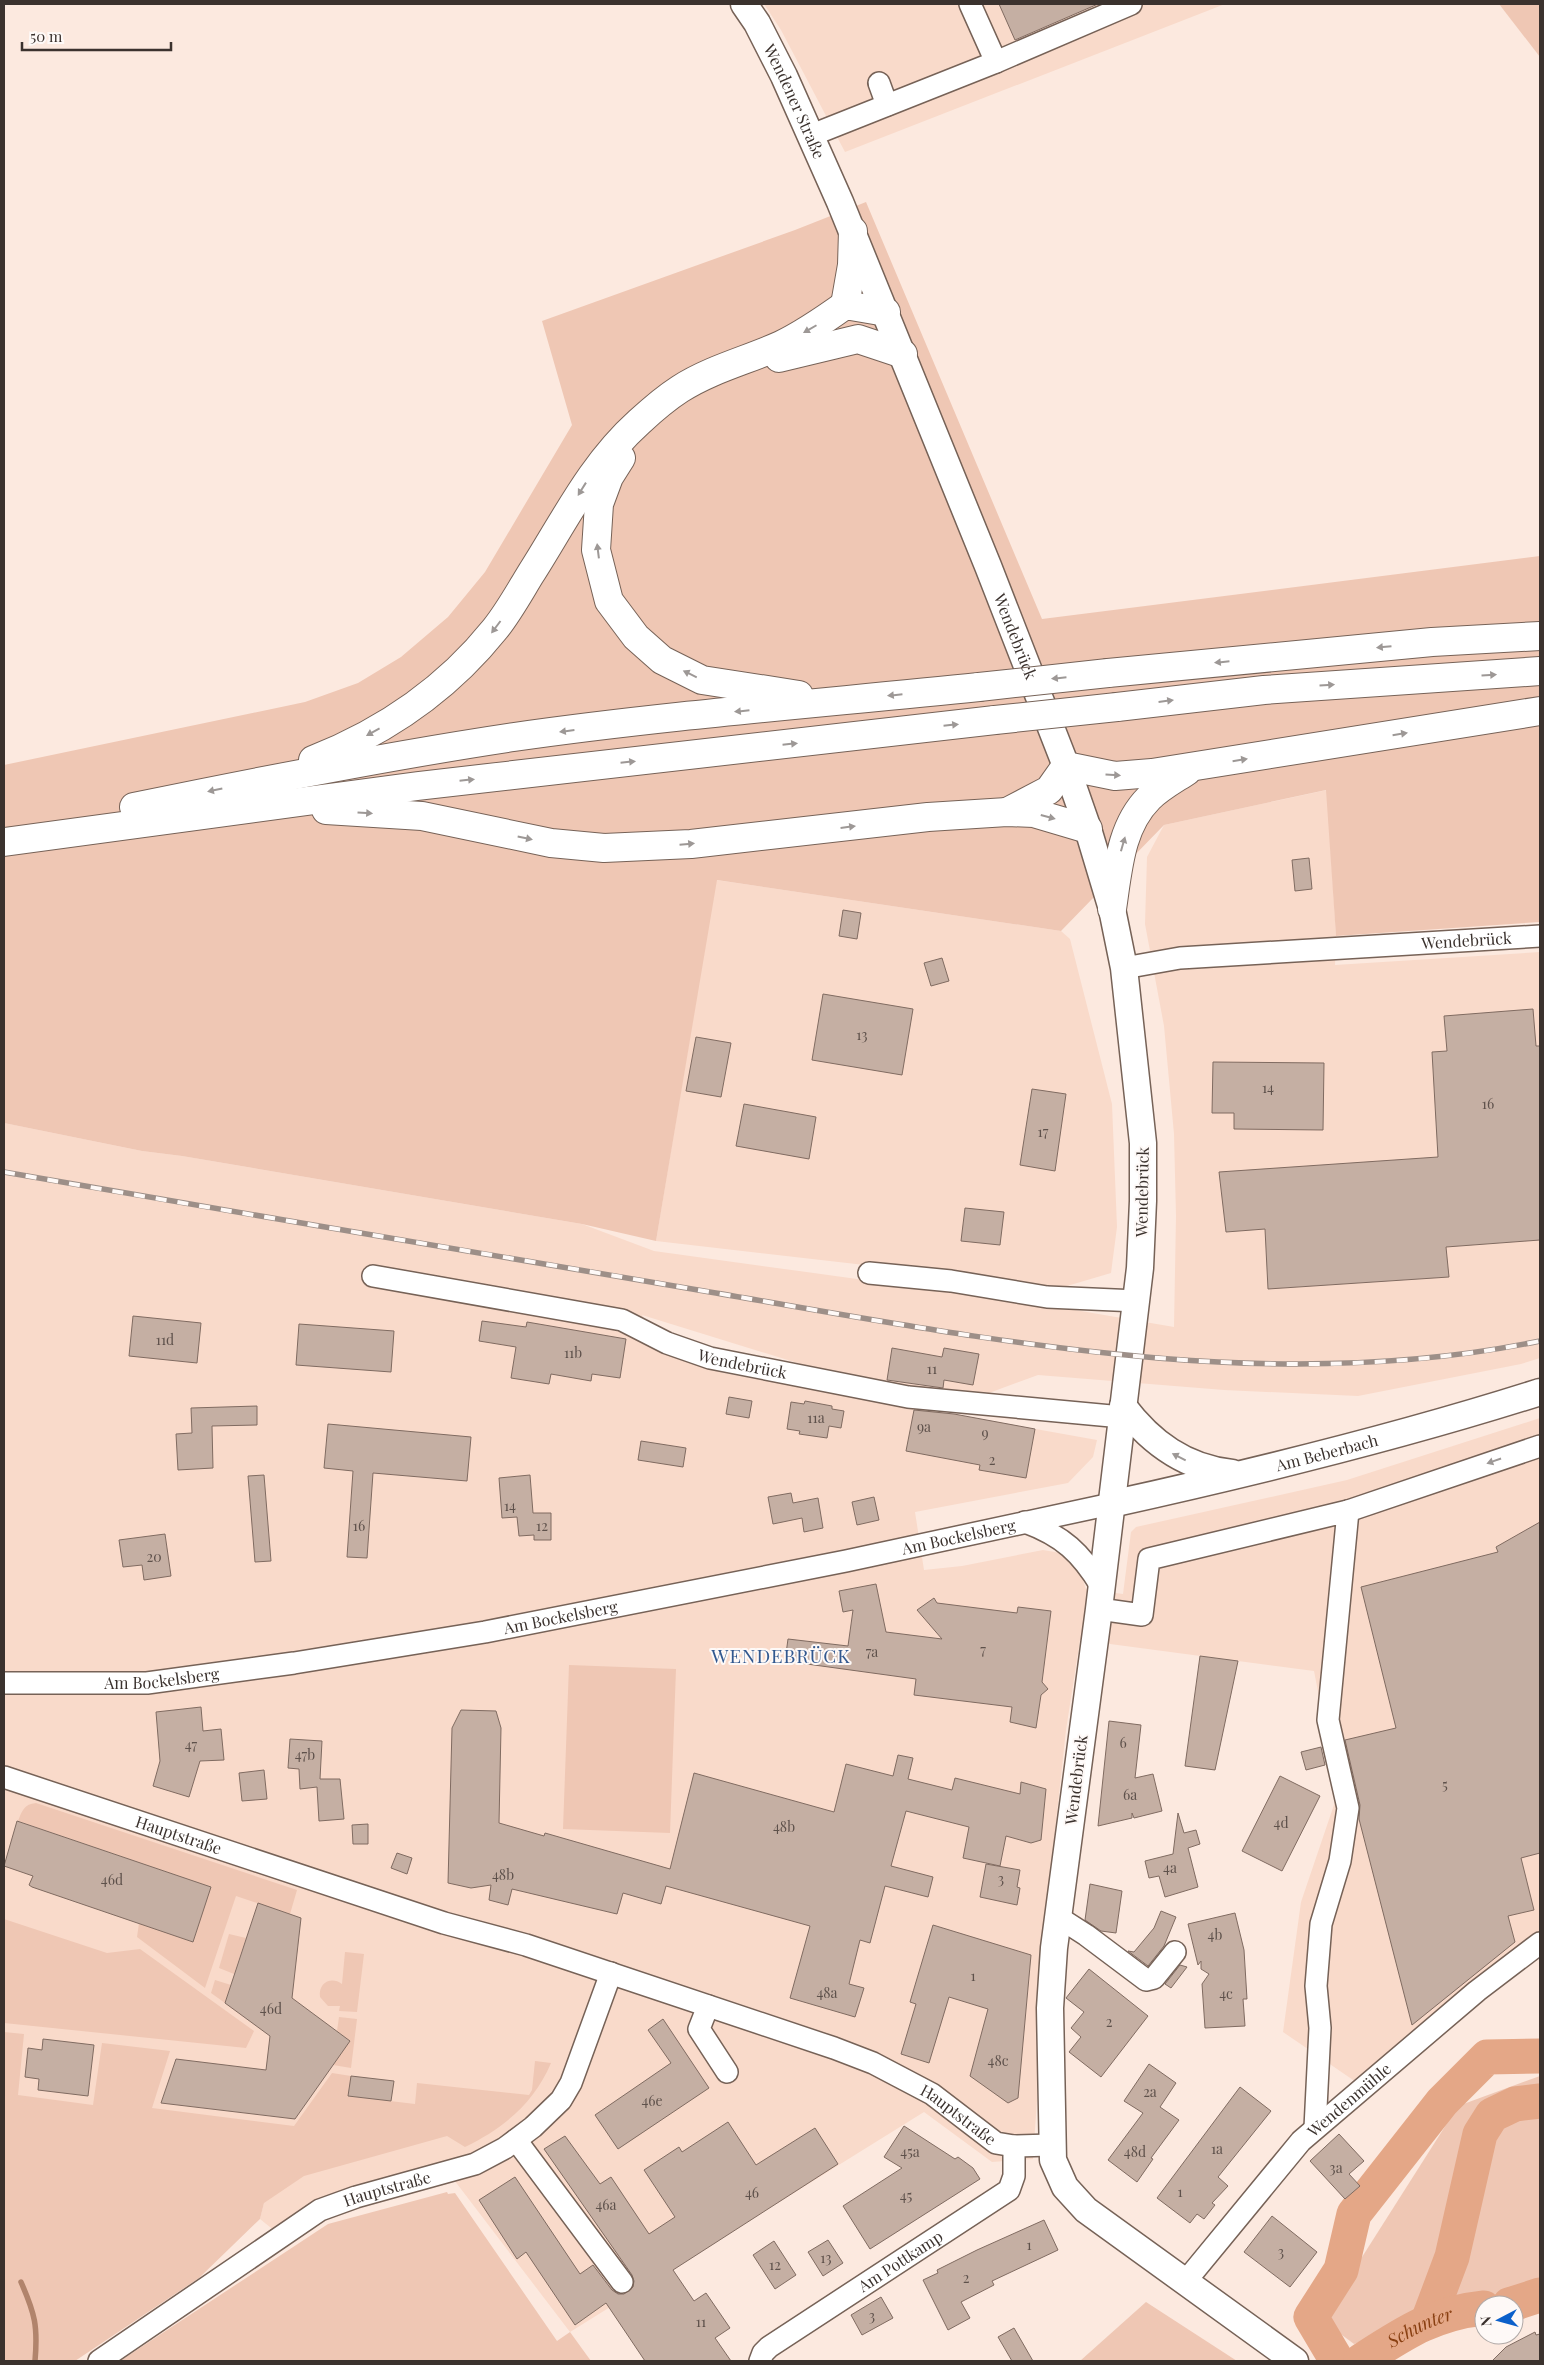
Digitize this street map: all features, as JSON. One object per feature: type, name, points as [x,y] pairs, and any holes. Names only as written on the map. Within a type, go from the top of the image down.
[{"type":"highway","points":[[263,793],[422,702],[460,668],[495,629],[594,471],[640,421],[681,388],[780,345],[814,327],[845,305],[852,265],[852,231]]},
{"type":"highway","points":[[845,305],[886,312]]},
{"type":"highway","points":[[842,701],[737,687],[702,680],[662,660],[636,637],[609,601],[596,550],[599,504],[609,477],[625,452],[646,429],[685,400],[732,375],[784,356],[858,339],[886,312]]},
{"type":"highway","points":[[858,339],[903,354]]},
{"type":"highway","points":[[4,842],[263,793],[486,742],[633,723],[1108,673],[1423,643],[1540,636]]},
{"type":"highway","points":[[4,835],[263,793],[418,786],[1264,690],[1540,671]]},
{"type":"highway","points":[[1008,812],[1049,790],[1066,766],[1115,776],[1192,768],[1540,711]]},
{"type":"highway","points":[[1112,909],[1121,851],[1128,826],[1150,797],[1192,768]]},
{"type":"highway","points":[[263,793],[422,816],[551,843],[604,848],[691,844],[928,817],[1008,812],[1034,813],[1088,829]]},
{"type":"main road","name":"Wendener Straße","points":[[744,4],[762,32],[812,136],[852,231]]},
{"type":"main road","name":"Wendebrück","points":[[852,231],[903,354],[1066,766],[1088,829],[1112,909],[1124,968],[1143,1143],[1143,1201],[1137,1300],[1054,1948],[1050,2008],[1051,2145]]},
{"type":"main road","name":"Am Beberbach","points":[[1111,1504],[1242,1474],[1401,1434],[1540,1392]]},
{"type":"main road","points":[[1123,1411],[1151,1438],[1175,1455],[1201,1467],[1242,1474]]},
{"type":"main road","points":[[1051,2145],[1058,2174],[1074,2200],[1184,2282],[1295,2361]]},
{"type":"street","points":[[970,4],[996,62]]},
{"type":"street","points":[[812,136],[996,62],[1131,4]]},
{"type":"street","points":[[879,83],[887,105]]},
{"type":"street","name":"Wendebrück","points":[[1124,968],[1180,958],[1540,936]]},
{"type":"street","points":[[869,1273],[951,1282],[1048,1296],[1137,1300]]},
{"type":"street","name":"Wendebrück","points":[[373,1276],[622,1320],[667,1343],[710,1358],[908,1397],[1123,1411]]},
{"type":"street","points":[[1025,1522],[1044,1529],[1071,1546],[1087,1563],[1100,1598],[1142,1616],[1149,1559],[1348,1511],[1540,1446]]},
{"type":"street","name":"Am Bockelsberg","points":[[4,1683],[147,1683],[294,1663],[485,1632],[855,1559],[1111,1504]]},
{"type":"street","points":[[1315,2128],[1320,2028],[1316,1986],[1321,1924],[1340,1861],[1348,1808],[1328,1720],[1348,1511]]},
{"type":"street","name":"Hauptstraße","points":[[4,1777],[434,1920],[526,1945],[873,2063],[932,2094],[996,2143],[1014,2146],[1051,2145]]},
{"type":"street","points":[[1058,1918],[1086,1935],[1146,1980],[1154,1978],[1175,1952]]},
{"type":"street","name":"Wendenmühle","points":[[1184,2282],[1286,2158],[1315,2128],[1477,1991],[1540,1943]]},
{"type":"street","name":"Hauptstraße","points":[[99,2361],[320,2210],[356,2197],[476,2164],[516,2140],[561,2100],[566,2092],[580,2064],[611,1973]]},
{"type":"street","points":[[708,2006],[700,2028],[727,2072]]},
{"type":"street","points":[[516,2140],[622,2282]]},
{"type":"street","name":"Am Pottkamp","points":[[760,2361],[763,2353],[769,2347],[1009,2190],[1014,2176],[1014,2146]]},
{"type":"shaded area","points":[[764,4],[1225,4],[845,152],[781,30]]},
{"type":"shaded area","points":[[1499,4],[1540,4],[1540,57]]},
{"type":"shaded area","points":[[866,202],[1042,619],[1540,556],[1540,922],[1336,936],[1326,790],[1164,825],[1061,931],[717,880],[656,1241],[582,1224],[182,1156],[142,1151],[4,1123],[4,765],[305,702],[358,683],[401,657],[448,617],[485,572],[572,425],[542,321],[795,230]]},
{"type":"shaded area","points":[[1327,790],[1336,936],[1335,965],[1540,952],[1540,1358],[1521,1364],[1358,1396],[1224,1390],[1038,1375],[989,1393],[930,1399],[859,1382],[642,1315],[663,1354],[724,1373],[1097,1440],[1093,1457],[1068,1483],[915,1512],[924,1570],[962,1566],[1043,1550],[1061,1553],[1079,1568],[1086,1589],[1123,1594],[1131,1532],[1136,1527],[1347,1480],[1540,1418],[1540,1935],[1356,2082],[1283,2032],[1301,1902],[1338,1793],[1314,1671],[1080,1640],[1066,1730],[1037,1998],[1037,2100],[1033,2159],[992,2162],[924,2112],[570,2332],[448,2172],[281,2236],[260,2219],[273,2166],[4,2148],[4,1123],[142,1151],[182,1156],[582,1224],[654,1251],[1046,1305],[1174,1327],[1176,1216],[1174,1134],[1164,1026],[1145,924],[1147,857],[1164,825]]},
{"type":"shaded area","points":[[716,880],[1061,931],[1070,939],[1112,1104],[1117,1227],[1111,1273],[1050,1291],[917,1271],[656,1241]]},
{"type":"shaded area","points":[[569,1665],[676,1669],[670,1833],[563,1829]]},
{"type":"shaded area","points":[[36,1803],[297,1890],[290,1914],[236,1896],[205,1988],[137,1937],[139,1923],[193,1942],[211,1887],[18,1821],[26,1806]]},
{"type":"shaded area","points":[[4,1919],[107,1953],[140,1949],[254,2031],[246,2048],[4,2023]]},
{"type":"shaded area","points":[[229,1934],[246,1938],[234,1974],[219,1968]]},
{"type":"shaded area","points":[[345,1952],[364,1954],[357,2012],[339,2011],[340,2006],[328,2006],[320,1997],[321,1988],[326,1982],[334,1981],[342,1984]]},
{"type":"shaded area","points":[[215,1980],[231,1985],[225,2003],[211,1993]]},
{"type":"shaded area","points":[[339,2017],[357,2019],[351,2068],[333,2065],[350,2041],[337,2031]]},
{"type":"shaded area","points":[[4,2032],[24,2034],[18,2095],[93,2105],[102,2043],[170,2051],[152,2108],[294,2126],[332,2073],[351,2076],[348,2096],[415,2104],[417,2083],[529,2095],[532,2090],[535,2061],[551,2063],[536,2090],[516,2113],[505,2123],[465,2147],[447,2136],[304,2176],[264,2203],[260,2219],[199,2278],[75,2361],[4,2361]]},
{"type":"shaded area","points":[[1540,2076],[1540,2278],[1492,2295],[1474,2295],[1474,2301],[1354,2344],[1322,2320],[1458,2106]]},
{"type":"shaded area","points":[[447,2192],[448,2194],[455,2193],[557,2341],[570,2332],[591,2361],[120,2361],[328,2224]]},
{"type":"shaded area","points":[[1146,2302],[1237,2361],[1080,2361]]},
{"type":"building","points":[[999,4],[1098,4],[1015,40]]},
{"type":"building","points":[[1309,858],[1312,889],[1295,891],[1292,860]]},
{"type":"building","points":[[843,910],[861,913],[857,939],[839,936]]},
{"type":"building","points":[[942,958],[949,981],[931,986],[924,963]]},
{"type":"building","points":[[823,994],[913,1009],[902,1075],[812,1060]]},
{"type":"building","points":[[1533,1009],[1536,1046],[1540,1046],[1540,1240],[1446,1247],[1449,1277],[1268,1289],[1265,1229],[1226,1232],[1219,1172],[1438,1157],[1432,1052],[1447,1051],[1444,1016]]},
{"type":"building","points":[[696,1037],[731,1043],[721,1097],[686,1091]]},
{"type":"building","points":[[1213,1062],[1324,1063],[1323,1130],[1234,1129],[1234,1113],[1212,1113]]},
{"type":"building","points":[[1032,1089],[1066,1094],[1055,1171],[1020,1165]]},
{"type":"building","points":[[744,1104],[816,1117],[809,1159],[736,1146]]},
{"type":"building","points":[[965,1208],[1004,1212],[1000,1245],[961,1241]]},
{"type":"building","points":[[133,1316],[201,1323],[197,1363],[129,1356]]},
{"type":"building","points":[[482,1321],[526,1327],[527,1322],[626,1339],[620,1378],[592,1374],[591,1381],[551,1374],[549,1384],[511,1378],[516,1347],[479,1341]]},
{"type":"building","points":[[299,1324],[394,1331],[391,1372],[296,1365]]},
{"type":"building","points":[[892,1348],[942,1357],[944,1348],[979,1354],[973,1385],[944,1380],[943,1388],[887,1380]]},
{"type":"building","points":[[729,1397],[752,1401],[749,1418],[726,1414]]},
{"type":"building","points":[[805,1401],[832,1406],[832,1409],[844,1411],[841,1428],[829,1426],[827,1438],[799,1434],[800,1431],[787,1429],[791,1402],[804,1404]]},
{"type":"building","points":[[257,1406],[257,1425],[212,1426],[213,1468],[178,1470],[176,1434],[192,1433],[191,1408]]},
{"type":"building","points":[[914,1410],[954,1414],[1035,1429],[1026,1478],[979,1470],[980,1465],[906,1451]]},
{"type":"building","points":[[328,1424],[471,1437],[467,1481],[373,1473],[367,1558],[347,1557],[353,1471],[324,1468]]},
{"type":"building","points":[[641,1441],[686,1448],[683,1467],[638,1460]]},
{"type":"building","points":[[264,1475],[271,1561],[255,1562],[248,1476]]},
{"type":"building","points":[[530,1475],[533,1513],[551,1513],[551,1540],[534,1540],[534,1535],[519,1536],[517,1517],[502,1518],[499,1478]]},
{"type":"building","points":[[791,1493],[793,1503],[818,1498],[823,1528],[804,1532],[802,1518],[773,1524],[768,1497]]},
{"type":"building","points":[[874,1497],[879,1520],[857,1525],[852,1502]]},
{"type":"building","points":[[1540,1522],[1540,1853],[1521,1858],[1534,1910],[1508,1916],[1515,1942],[1412,2025],[1359,1819],[1360,1805],[1345,1740],[1396,1728],[1361,1587],[1498,1552],[1496,1547]]},
{"type":"building","points":[[165,1534],[171,1576],[144,1580],[142,1565],[123,1567],[119,1540]]},
{"type":"building","points":[[876,1584],[886,1632],[942,1639],[917,1610],[934,1598],[937,1603],[1017,1613],[1018,1607],[1051,1611],[1042,1682],[1048,1689],[1041,1695],[1036,1728],[1010,1722],[1012,1707],[914,1695],[916,1679],[785,1661],[788,1639],[848,1646],[853,1610],[843,1612],[839,1591]]},
{"type":"building","points":[[1200,1656],[1238,1661],[1215,1770],[1185,1766]]},
{"type":"building","points":[[201,1707],[203,1731],[221,1729],[224,1760],[200,1761],[189,1797],[153,1786],[160,1761],[156,1712]]},
{"type":"building","points":[[461,1710],[496,1711],[501,1728],[499,1823],[544,1836],[545,1833],[670,1869],[694,1773],[834,1812],[846,1764],[893,1776],[898,1755],[913,1758],[908,1779],[952,1790],[955,1778],[1020,1794],[1021,1782],[1046,1789],[1041,1840],[1031,1843],[1006,1836],[1000,1866],[963,1858],[969,1827],[906,1811],[891,1866],[933,1877],[928,1897],[885,1886],[870,1943],[860,1940],[849,1984],[864,1988],[855,2017],[790,1998],[810,1926],[666,1886],[661,1904],[623,1893],[617,1914],[512,1889],[508,1905],[489,1900],[491,1885],[471,1888],[448,1883],[452,1728]]},
{"type":"building","points":[[1109,1721],[1141,1725],[1135,1778],[1153,1774],[1162,1811],[1134,1818],[1132,1813],[1132,1818],[1098,1826]]},
{"type":"building","points":[[290,1739],[322,1741],[320,1779],[340,1779],[344,1819],[319,1821],[317,1787],[300,1789],[299,1769],[288,1768]]},
{"type":"building","points":[[1321,1747],[1325,1765],[1306,1770],[1301,1752]]},
{"type":"building","points":[[264,1770],[267,1799],[242,1801],[239,1773]]},
{"type":"building","points":[[1280,1776],[1320,1796],[1282,1871],[1242,1851]]},
{"type":"building","points":[[1178,1813],[1184,1833],[1196,1830],[1200,1844],[1188,1848],[1198,1887],[1165,1897],[1159,1876],[1149,1878],[1145,1861],[1173,1854]]},
{"type":"building","points":[[17,1821],[211,1887],[193,1942],[29,1885],[33,1876],[4,1866]]},
{"type":"building","points":[[368,1824],[368,1844],[353,1844],[352,1825]]},
{"type":"building","points":[[397,1853],[412,1858],[407,1874],[391,1868]]},
{"type":"building","points":[[986,1864],[1020,1870],[1017,1887],[1020,1888],[1017,1905],[980,1897]]},
{"type":"building","points":[[1090,1884],[1122,1891],[1116,1933],[1101,1931],[1085,1920]]},
{"type":"building","points":[[258,1903],[301,1918],[292,1998],[350,2041],[295,2119],[161,2103],[176,2059],[266,2070],[270,2036],[225,2003]]},
{"type":"building","points":[[1161,1911],[1176,1917],[1164,1946],[1148,1966],[1128,1951],[1134,1952],[1154,1928]]},
{"type":"building","points":[[1235,1913],[1244,1950],[1247,1999],[1243,1999],[1245,2026],[1205,2028],[1202,1984],[1209,1974],[1201,1969],[1201,1961],[1198,1965],[1188,1924]]},
{"type":"building","points":[[933,1925],[1031,1955],[1018,2098],[1008,2103],[970,2076],[988,2009],[949,1997],[929,2063],[901,2054],[916,2004],[910,2002]]},
{"type":"building","points":[[1180,1965],[1187,1967],[1171,1988],[1165,1984]]},
{"type":"building","points":[[1089,1969],[1148,2016],[1101,2077],[1069,2052],[1081,2037],[1071,2028],[1084,2012],[1066,1998]]},
{"type":"building","points":[[663,2019],[709,2088],[618,2149],[595,2115],[671,2063],[648,2030]]},
{"type":"building","points":[[43,2039],[94,2045],[88,2096],[38,2090],[39,2079],[25,2077],[28,2048],[42,2050]]},
{"type":"building","points":[[1149,2064],[1176,2083],[1160,2107],[1179,2120],[1151,2158],[1153,2159],[1137,2182],[1108,2160],[1143,2113],[1124,2101]]},
{"type":"building","points":[[351,2076],[394,2081],[391,2101],[348,2096]]},
{"type":"building","points":[[1240,2087],[1271,2111],[1218,2177],[1228,2186],[1212,2203],[1215,2205],[1204,2219],[1197,2214],[1190,2223],[1157,2198]]},
{"type":"building","points":[[728,2122],[756,2165],[815,2128],[838,2164],[673,2270],[694,2301],[706,2293],[730,2328],[715,2338],[731,2361],[645,2361],[606,2303],[575,2325],[526,2252],[517,2259],[479,2200],[515,2177],[580,2274],[593,2265],[612,2290],[618,2294],[624,2294],[633,2287],[632,2275],[544,2149],[565,2136],[600,2184],[611,2177],[649,2234],[675,2217],[644,2170],[679,2147],[682,2152]]},
{"type":"building","points":[[904,2126],[955,2159],[958,2157],[973,2168],[980,2179],[870,2249],[843,2206],[902,2168],[884,2157]]},
{"type":"building","points":[[1339,2134],[1364,2161],[1349,2174],[1360,2186],[1345,2199],[1310,2161]]},
{"type":"building","points":[[1272,2216],[1317,2252],[1290,2287],[1244,2252]]},
{"type":"building","points":[[1044,2220],[1058,2250],[992,2281],[994,2285],[961,2302],[970,2318],[948,2330],[923,2280],[938,2273],[937,2270],[977,2250]]},
{"type":"building","points":[[828,2240],[843,2263],[823,2276],[808,2252]]},
{"type":"building","points":[[774,2241],[796,2275],[775,2289],[753,2255]]},
{"type":"building","points":[[881,2297],[893,2318],[862,2335],[851,2315]]},
{"type":"building","points":[[1014,2328],[1033,2361],[1012,2361],[998,2337]]},
{"type":"building","points":[[1535,2332],[1536,2335],[1540,2334],[1540,2361],[1492,2361],[1510,2345],[1524,2345],[1524,2338]]},
{"type":"waterway","points":[[1337,2361],[1311,2317],[1341,2270],[1354,2214],[1442,2102],[1487,2057],[1540,2056]]},
{"type":"waterway","points":[[1428,2321],[1452,2257],[1480,2134],[1492,2115],[1515,2104],[1540,2101]]},
{"type":"waterway","points":[[21,2282],[30,2303],[36,2329],[35,2361]]},
{"type":"waterway","name":"Schunter","points":[[1524,2300],[1540,2295]]},
{"type":"waterway","name":"Schunter","points":[[1361,2361],[1419,2326],[1449,2315],[1474,2310]]},
{"type":"railway","points":[[4,1172],[911,1326],[1121,1355],[1226,1362],[1331,1364],[1436,1357],[1540,1341]]},
{"type":"district","name":"WENDEBRÜCK","points":[[781,1656]]}]
